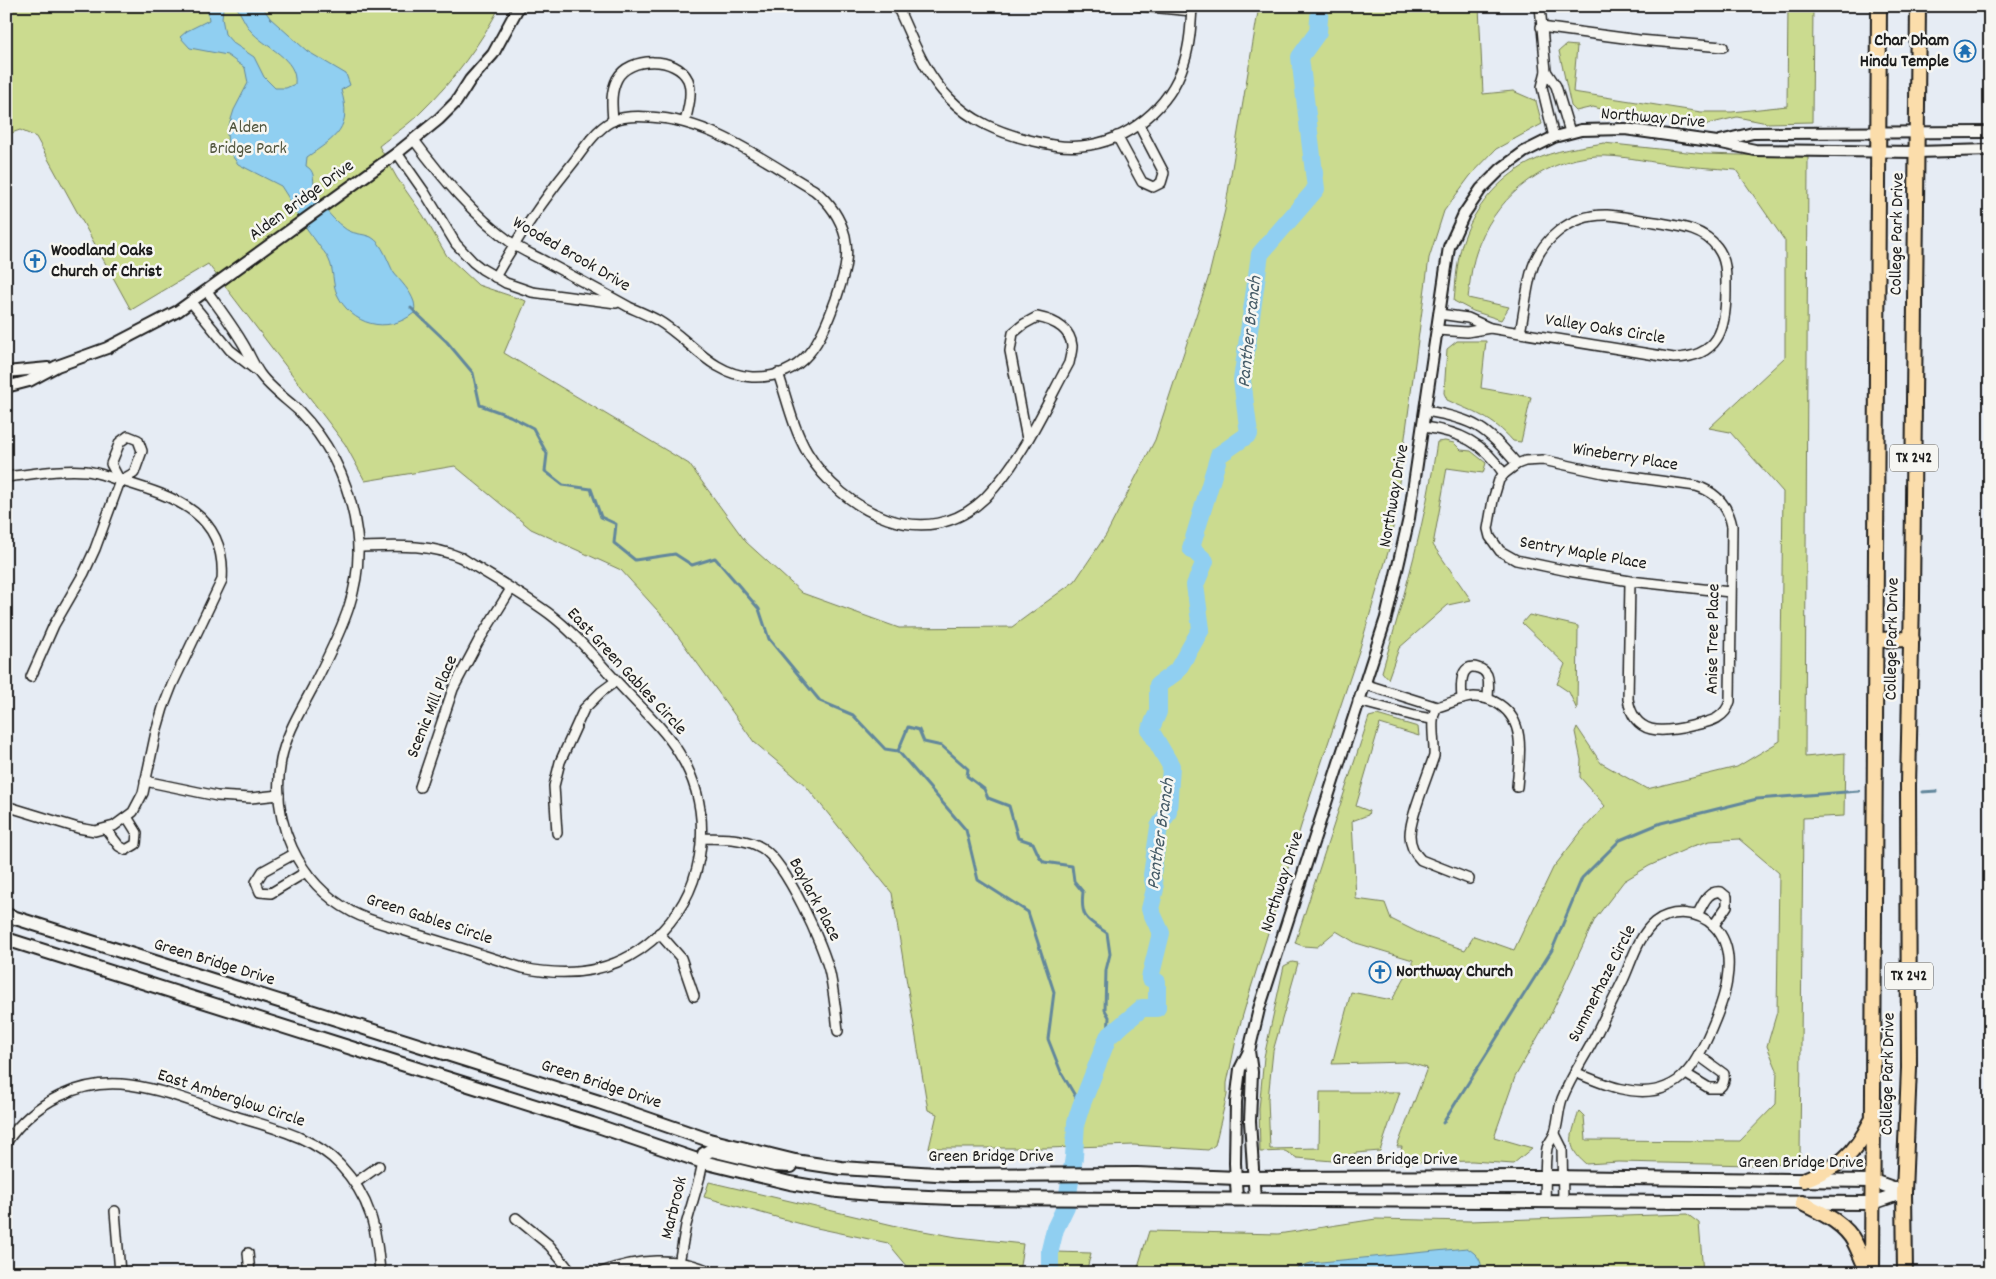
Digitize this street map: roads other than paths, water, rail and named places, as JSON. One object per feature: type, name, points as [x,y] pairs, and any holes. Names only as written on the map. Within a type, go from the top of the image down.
[{"type":"main road","name":"College Park Drive","points":[[1872,1273],[1879,6]]},
{"type":"main road","name":"College Park Drive","points":[[1905,1273],[1904,1192],[1909,1068],[1908,784],[1912,639],[1918,6]]},
{"type":"main road","points":[[1876,640],[1912,639]]},
{"type":"main road","name":"Green Bridge Drive","points":[[6,915],[599,1102],[710,1140],[795,1160],[841,1168],[952,1175],[1137,1174],[1237,1178],[1562,1178],[1872,1181],[1904,1192]]},
{"type":"main road","points":[[6,939],[592,1124],[703,1162],[790,1183],[838,1191],[952,1198],[1802,1203],[1872,1203],[1904,1192]]},
{"type":"main road","points":[[1804,1180],[1835,1167],[1851,1155],[1862,1141],[1873,1120]]},
{"type":"main road","points":[[703,1162],[704,1154],[711,1150],[774,1165],[841,1168]]},
{"type":"main road","points":[[1706,1180],[1711,1202]]},
{"type":"main road","points":[[1802,1203],[1825,1214],[1843,1228],[1855,1242],[1868,1273]]},
{"type":"street","name":"Alden Bridge Drive","points":[[6,387],[29,381],[57,366],[91,355],[140,332],[207,291],[397,153],[456,102],[470,80],[493,54],[519,6]]},
{"type":"street","points":[[897,6],[936,84],[965,113],[984,125],[1003,133],[1040,143],[1066,147],[1092,145],[1117,136],[1139,125],[1166,98],[1180,75],[1188,48],[1192,9],[1139,6]]},
{"type":"street","points":[[1540,6],[1546,71],[1542,87],[1554,137]]},
{"type":"street","points":[[1542,27],[1639,40],[1723,47]]},
{"type":"street","points":[[495,278],[514,244],[558,180],[593,137],[613,121],[612,94],[617,78],[628,66],[643,62],[671,64],[680,70],[688,80],[690,95],[685,122]]},
{"type":"street","points":[[1546,71],[1556,86],[1570,132]]},
{"type":"street","name":"Wooded Brook Drive","points":[[414,140],[467,205],[514,244],[665,325],[721,370],[731,374],[764,377],[778,373],[798,363],[814,349],[824,330],[846,267],[846,246],[841,223],[830,205],[814,190],[726,138],[685,122],[643,116],[613,121]]},
{"type":"street","points":[[1117,136],[1142,182],[1153,187],[1161,184],[1164,173],[1139,125]]},
{"type":"street","name":"Northway Drive","points":[[1237,1200],[1235,1163],[1236,1102],[1240,1070],[1249,1051],[1259,1009],[1386,618],[1409,518],[1424,427],[1449,247],[1456,230],[1481,189],[1512,160],[1554,137],[1581,130],[1625,130],[1717,142],[1754,150],[1917,152],[1990,150]]},
{"type":"street","name":"Northway Drive","points":[[1717,142],[1753,133],[1878,134],[1990,132]]},
{"type":"street","name":"Wooded Brook Drive","points":[[397,153],[425,193],[456,244],[472,262],[495,278],[532,292],[607,301],[632,308]]},
{"type":"street","name":"Valley Oaks Circle","points":[[1439,314],[1468,318],[1490,328],[1674,358],[1692,356],[1712,344],[1723,326],[1726,316],[1726,270],[1723,258],[1717,247],[1698,232],[1686,228],[1618,216],[1592,216],[1580,219],[1549,239],[1541,249],[1531,273],[1520,332]]},
{"type":"street","name":"Green Gables Circle","points":[[207,291],[242,342],[261,375]]},
{"type":"street","name":"Green Gables Circle","points":[[190,302],[230,350],[261,375],[314,429],[334,457],[352,504],[358,547],[356,582],[349,611],[293,726],[285,747],[279,782],[284,830],[294,854],[306,872],[326,893],[342,906],[365,918],[523,968],[547,973],[575,973],[609,965],[630,955],[659,933],[678,910],[692,885],[699,862],[702,838]]},
{"type":"street","points":[[778,373],[801,439],[814,462],[847,496],[879,516],[898,523],[920,526],[938,524],[958,517],[984,499],[1018,457],[1069,362],[1072,347],[1067,332],[1053,320],[1037,317],[1024,324],[1013,334],[1010,352],[1027,439]]},
{"type":"street","name":"Valley Oaks Circle","points":[[1437,330],[1467,332],[1490,328]]},
{"type":"street","name":"Alden Bridge Drive","points":[[6,372],[57,366]]},
{"type":"street","points":[[1426,411],[1454,415],[1475,424],[1501,445],[1517,464]]},
{"type":"street","points":[[1424,427],[1454,432],[1478,445],[1490,455],[1504,474]]},
{"type":"street","points":[[31,677],[54,625],[84,573],[95,549],[120,481],[134,473],[142,451],[138,440],[128,436],[120,442],[111,464],[120,481]]},
{"type":"street","name":"Wineberry Place","points":[[1517,464],[1525,461],[1543,460],[1603,473],[1696,486],[1710,492],[1723,503]]},
{"type":"street","name":"Sentry Maple Place","points":[[1517,464],[1504,474],[1495,490],[1488,529],[1494,545],[1500,552],[1516,560],[1630,581],[1730,592]]},
{"type":"street","points":[[6,477],[63,470],[84,470],[146,488],[194,512],[202,518],[216,536],[222,558],[222,580],[163,708],[145,782],[138,803],[127,818],[106,829],[95,831],[78,828],[6,806]]},
{"type":"street","name":"Anise Tree Place","points":[[1630,581],[1628,699],[1630,708],[1638,722],[1658,732],[1671,731],[1714,720],[1725,713],[1730,701],[1732,526],[1723,503]]},
{"type":"street","name":"East Green Gables Circle","points":[[358,547],[421,547],[448,552],[462,558],[551,615],[567,629],[672,743],[688,768],[698,799],[702,838]]},
{"type":"street","name":"Scenic Mill Place","points":[[420,787],[454,689],[478,642],[511,590]]},
{"type":"street","points":[[1462,699],[1462,677],[1467,669],[1471,667],[1481,669],[1487,676],[1488,699]]},
{"type":"street","points":[[557,833],[554,786],[560,762],[584,709],[601,692],[616,681]]},
{"type":"street","points":[[1364,684],[1437,707],[1474,697],[1488,699],[1507,710],[1514,718],[1518,728],[1520,742],[1518,787]]},
{"type":"street","points":[[1358,701],[1432,719]]},
{"type":"street","points":[[1437,707],[1432,719],[1435,744],[1434,756],[1410,836],[1415,854],[1421,860],[1469,880]]},
{"type":"street","points":[[145,782],[217,796],[251,798],[279,795]]},
{"type":"street","points":[[106,829],[119,846],[126,850],[136,844],[137,833],[127,818]]},
{"type":"street","name":"Baylark Place","points":[[702,838],[753,844],[763,848],[778,863],[820,943],[830,974],[838,1031]]},
{"type":"street","points":[[294,854],[263,871],[256,882],[260,892],[271,893],[306,872]]},
{"type":"street","points":[[1575,1072],[1620,1089],[1643,1091],[1664,1088],[1686,1074],[1698,1055],[1721,1003],[1727,980],[1728,956],[1725,943],[1714,926],[1728,906],[1727,898],[1721,892],[1713,892],[1708,895],[1697,916]]},
{"type":"street","name":"Summerhaze Circle","points":[[1545,1201],[1547,1146],[1555,1134],[1557,1116],[1562,1099],[1649,928],[1664,917],[1687,913],[1697,916],[1714,926]]},
{"type":"street","points":[[659,933],[681,958],[694,996]]},
{"type":"street","name":"Northway Drive","points":[[1249,1051],[1252,1072],[1250,1121],[1255,1200]]},
{"type":"street","points":[[1686,1074],[1709,1088],[1719,1088],[1723,1084],[1724,1074],[1698,1055]]},
{"type":"street","name":"East Amberglow Circle","points":[[6,1143],[27,1118],[61,1095],[88,1086],[128,1084],[154,1090],[311,1142],[339,1164],[355,1183],[366,1201],[375,1226],[380,1273]]},
{"type":"street","name":"Summerhaze Circle","points":[[1555,1134],[1562,1148],[1563,1201]]},
{"type":"street","name":"Marbrook","points":[[679,1263],[703,1162]]},
{"type":"street","points":[[355,1183],[379,1166]]},
{"type":"street","points":[[115,1211],[120,1273]]},
{"type":"street","points":[[516,1218],[549,1245],[572,1273]]},
{"type":"street","points":[[248,1253],[250,1273]]},
{"type":"street","points":[[599,1273],[639,1262],[660,1261],[696,1266],[713,1273]]},
{"type":"water","points":[[207,6],[226,6],[223,9],[222,18],[225,34],[233,43],[254,57],[264,77],[275,88],[286,88],[295,84],[295,75],[286,60],[250,30],[236,6],[262,6],[270,18],[307,51],[346,74],[350,85],[341,90],[345,114],[343,123],[334,137],[307,157],[306,166],[312,172],[318,197],[334,219],[346,230],[371,237],[379,244],[394,273],[408,290],[415,305],[414,313],[404,320],[393,324],[381,325],[360,319],[351,313],[343,305],[337,294],[328,258],[291,206],[281,186],[238,164],[228,150],[227,132],[234,110],[248,83],[245,68],[227,55],[190,48],[180,37],[187,31],[209,20]]},
{"type":"water","points":[[1467,1248],[1479,1258],[1482,1273],[1294,1273],[1298,1267],[1311,1263]]},
{"type":"waterway","name":"Panther Branch","points":[[1050,1273],[1050,1250],[1055,1229],[1066,1206],[1074,1157],[1076,1122],[1108,1037],[1142,1008],[1157,1008],[1157,982],[1150,978],[1161,933],[1150,909],[1155,889],[1152,875],[1159,827],[1168,812],[1171,766],[1150,730],[1158,712],[1158,685],[1177,671],[1201,629],[1195,585],[1205,561],[1191,548],[1219,455],[1249,434],[1242,380],[1260,254],[1316,189],[1300,57],[1318,32],[1320,6]]},
{"type":"waterway","points":[[411,308],[447,342],[473,373],[480,405],[510,416],[533,428],[547,454],[545,471],[563,485],[591,489],[601,517],[616,524],[614,543],[635,560],[675,554],[692,565],[715,558],[759,609],[769,639],[820,701],[853,715],[885,749],[898,751],[908,727],[919,730],[924,742],[942,746],[968,769],[967,776],[984,789],[988,798],[1009,806],[1018,838],[1033,843],[1044,862],[1072,866],[1074,881],[1083,892],[1082,901],[1086,917],[1107,933],[1110,954],[1106,970],[1105,1010],[1109,1017],[1108,1037]]},
{"type":"waterway","points":[[898,751],[966,830],[978,880],[1028,912],[1054,992],[1048,1039],[1061,1072],[1081,1106]]},
{"type":"waterway","points":[[1443,1123],[1552,950],[1582,878],[1620,840],[1661,823],[1757,799],[1859,791]]},
{"type":"waterway","points":[[1922,792],[1937,791]]},
{"type":"place","name":"Char Dham Hindu Temple","points":[[1965,51]]},
{"type":"place","name":"Woodland Oaks Church of Christ","points":[[35,261]]},
{"type":"place","name":"Northway Church","points":[[1380,972]]},
{"type":"park label","name":"Alden Bridge Park","points":[[248,138]]}]
